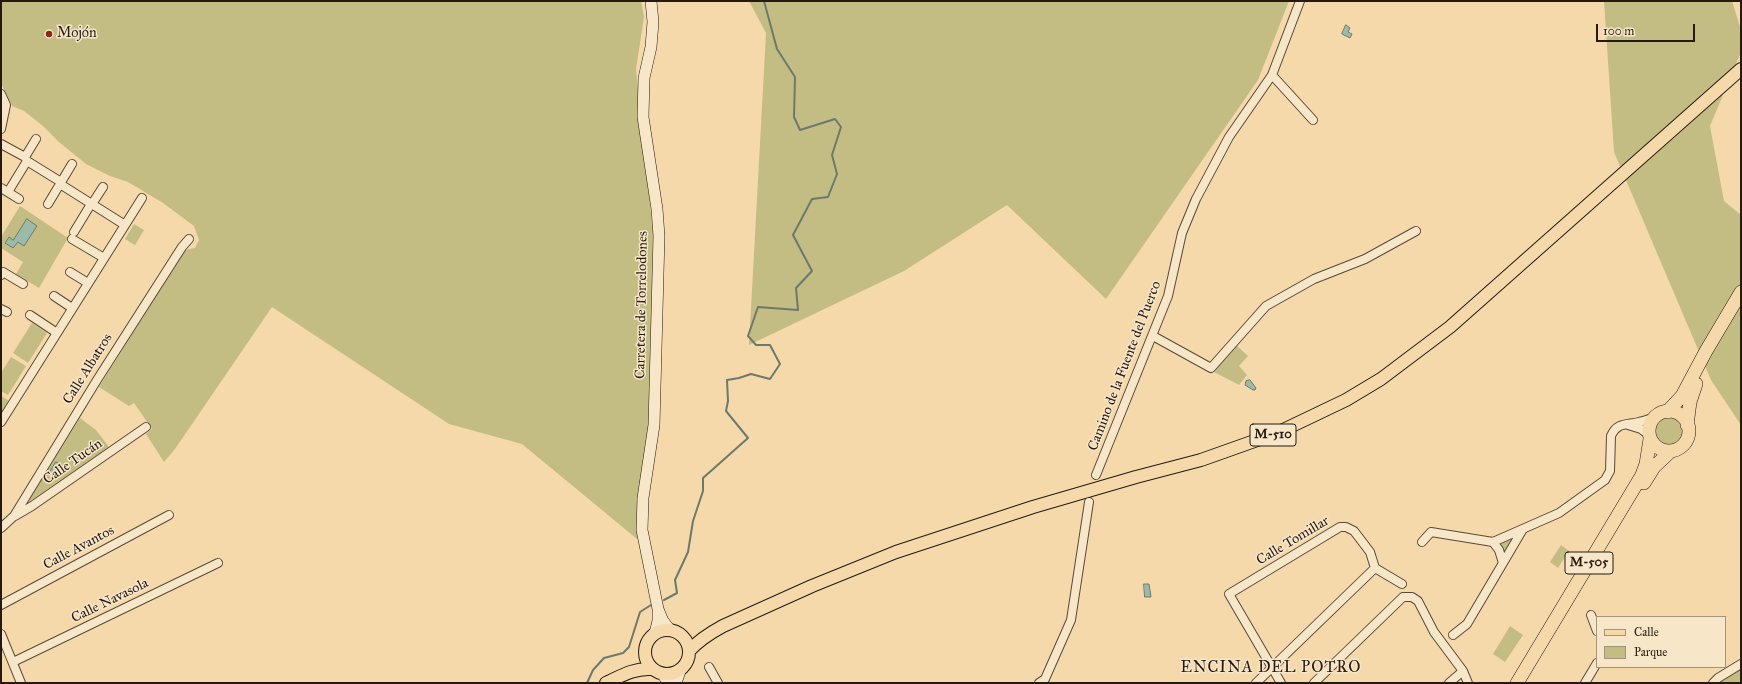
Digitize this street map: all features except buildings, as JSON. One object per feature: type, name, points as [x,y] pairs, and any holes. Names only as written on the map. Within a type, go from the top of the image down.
[{"type":"highway","name":"M-505","points":[[1517,683],[1642,475],[1646,464],[1650,437],[1649,427],[1655,418],[1667,412],[1682,396],[1706,351],[1741,292]]},
{"type":"highway","name":"M-505","points":[[1526,680],[1646,478],[1654,467],[1671,451],[1680,448],[1686,442],[1690,402],[1694,389],[1726,318]]},
{"type":"highway","points":[[1667,412],[1677,413],[1685,420],[1687,425]]},
{"type":"highway","points":[[1650,437],[1659,449],[1671,451]]},
{"type":"main road","name":"Carretera de Torrelodones","points":[[651,1],[653,22],[651,47],[644,78],[643,117],[657,209],[659,236],[654,425],[643,498],[642,530],[658,609],[663,621],[670,630]]},
{"type":"main road","name":"M-510","points":[[670,630],[683,636],[692,637],[711,632],[812,586],[896,552],[1033,507],[1136,476],[1201,460],[1278,434],[1346,400],[1381,379],[1450,327],[1741,69]]},
{"type":"main road","name":"Carretera de Torrelodones","points":[[655,633],[658,621],[658,609]]},
{"type":"main road","points":[[651,669],[646,663],[644,656],[645,647],[649,639],[655,633],[670,630]]},
{"type":"main road","name":"M-510","points":[[651,669],[666,679],[672,675],[678,677],[688,659],[689,651],[696,643],[711,632]]},
{"type":"main road","points":[[683,636],[689,651]]},
{"type":"main road","points":[[629,672],[644,656]]},
{"type":"main road","points":[[606,683],[629,672],[644,668],[651,669]]},
{"type":"street","name":"Camino de la Fuente del Puerco","points":[[1096,475],[1168,296],[1182,233],[1196,199],[1229,138],[1272,75],[1300,1]]},
{"type":"street","points":[[1272,75],[1313,120]]},
{"type":"street","points":[[1,94],[6,105],[1,129]]},
{"type":"street","points":[[19,199],[4,190],[26,159],[36,139]]},
{"type":"street","points":[[1,144],[125,225]]},
{"type":"street","points":[[48,204],[72,164]]},
{"type":"street","points":[[103,187],[73,235],[104,258]]},
{"type":"street","points":[[1,422],[142,198]]},
{"type":"street","points":[[1152,336],[1211,368],[1266,306],[1314,279],[1365,259],[1416,232]]},
{"type":"street","name":"Calle Albatros","points":[[14,516],[140,311],[182,247],[189,239]]},
{"type":"street","points":[[1,275],[3,272],[23,284]]},
{"type":"street","points":[[70,272],[88,284]]},
{"type":"street","points":[[54,296],[72,308]]},
{"type":"street","points":[[30,315],[57,332]]},
{"type":"street","points":[[1422,542],[1431,532],[1493,542],[1559,513],[1605,480],[1610,471],[1611,436],[1617,427],[1623,424],[1638,423],[1655,418]]},
{"type":"street","points":[[1623,424],[1641,429],[1650,437]]},
{"type":"street","name":"Calle Tucán","points":[[1,522],[39,501],[146,427]]},
{"type":"street","points":[[1039,683],[1045,679],[1072,620],[1089,502]]},
{"type":"street","name":"Calle Avantos","points":[[1,605],[169,515]]},
{"type":"street","name":"Calle Tucán","points":[[1,528],[14,516]]},
{"type":"street","name":"Calle Tomillar","points":[[1272,667],[1229,594],[1340,527],[1346,527],[1354,531],[1370,552],[1375,568]]},
{"type":"street","points":[[1453,635],[1467,624],[1523,529]]},
{"type":"street","points":[[1493,542],[1499,550],[1503,563]]},
{"type":"street","name":"Calle Navasola","points":[[13,662],[218,563]]},
{"type":"street","points":[[1256,683],[1375,568],[1402,584]]},
{"type":"street","points":[[1314,683],[1403,597],[1412,597],[1418,601],[1434,632],[1463,671],[1468,683]]},
{"type":"street","points":[[1591,615],[1596,628]]},
{"type":"street","points":[[1,634],[21,683]]},
{"type":"street","points":[[1585,683],[1596,664]]},
{"type":"street","points":[[1713,683],[1718,678],[1741,664]]},
{"type":"street","points":[[709,667],[718,683]]},
{"type":"street","points":[[1272,667],[1281,683]]},
{"type":"street","points":[[1449,683],[1463,671]]},
{"type":"green space","points":[[1,1],[641,1],[644,17],[636,69],[653,232],[649,430],[637,539],[522,444],[449,424],[272,307],[175,449],[164,462],[146,434],[152,429],[134,403],[129,406],[99,387],[185,250],[195,248],[199,240],[194,226],[163,203],[128,182],[110,176],[86,164],[24,111],[12,106],[1,83]]},
{"type":"green space","points":[[749,1],[1289,1],[1258,80],[1106,299],[1007,205],[904,271],[749,345],[766,33]]},
{"type":"green space","points":[[1604,1],[1732,1],[1741,30],[1741,52],[1710,126],[1724,201],[1741,215],[1741,425],[1711,380],[1614,152]]},
{"type":"green space","points":[[20,206],[68,238],[39,288],[16,274],[23,262],[1,248],[1,237]]},
{"type":"green space","points":[[134,224],[144,230],[135,245],[125,239]]},
{"type":"green space","points":[[32,323],[47,333],[28,363],[13,353]]},
{"type":"green space","points":[[1236,345],[1248,356],[1239,366],[1247,375],[1239,385],[1214,372]]},
{"type":"green space","points":[[11,357],[26,366],[8,395],[1,391],[1,373]]},
{"type":"green space","points":[[1,396],[9,401],[1,413]]},
{"type":"green space","points":[[80,418],[96,430],[109,447],[30,501],[29,500]]},
{"type":"green space","points":[[1669,418],[1675,419],[1679,422],[1682,426],[1682,438],[1679,442],[1675,445],[1669,446],[1663,445],[1659,442],[1656,438],[1655,432],[1656,426],[1659,422],[1663,419]]},
{"type":"green space","points":[[1516,536],[1505,554],[1498,543]]},
{"type":"green space","points":[[1561,545],[1569,551],[1558,568],[1550,562]]},
{"type":"green space","points":[[1510,626],[1523,635],[1505,662],[1493,654]]},
{"type":"green space","points":[[1741,668],[1741,683],[1717,683]]},
{"type":"shaded area","points":[[1346,25],[1350,28],[1348,32],[1352,34],[1350,38],[1342,34]]},
{"type":"shaded area","points":[[27,219],[37,226],[24,246],[18,242],[13,248],[5,243],[9,237],[13,240]]},
{"type":"shaded area","points":[[1250,380],[1256,388],[1255,390],[1245,385],[1246,381]]},
{"type":"shaded area","points":[[56,462],[62,465],[56,476],[50,472]]},
{"type":"shaded area","points":[[1144,584],[1149,584],[1151,597],[1145,597]]},
{"type":"waterway","points":[[664,600],[677,593],[675,580],[688,552],[693,521],[703,491],[703,478],[748,438],[726,411],[728,401],[727,380],[751,374],[770,379],[780,364],[770,345],[756,345],[748,336],[758,307],[798,310],[796,288],[812,271],[793,235],[812,199],[828,197],[837,174],[832,155],[841,127],[835,119],[800,130],[794,117],[795,77],[777,49],[764,1]]},
{"type":"waterway","points":[[587,683],[593,670],[604,658],[623,653],[629,647],[640,612],[651,605]]},
{"type":"place","name":"Mojón","points":[[49,34]]},
{"type":"district","name":"ENCINA DEL POTRO","points":[[1271,668]]}]
